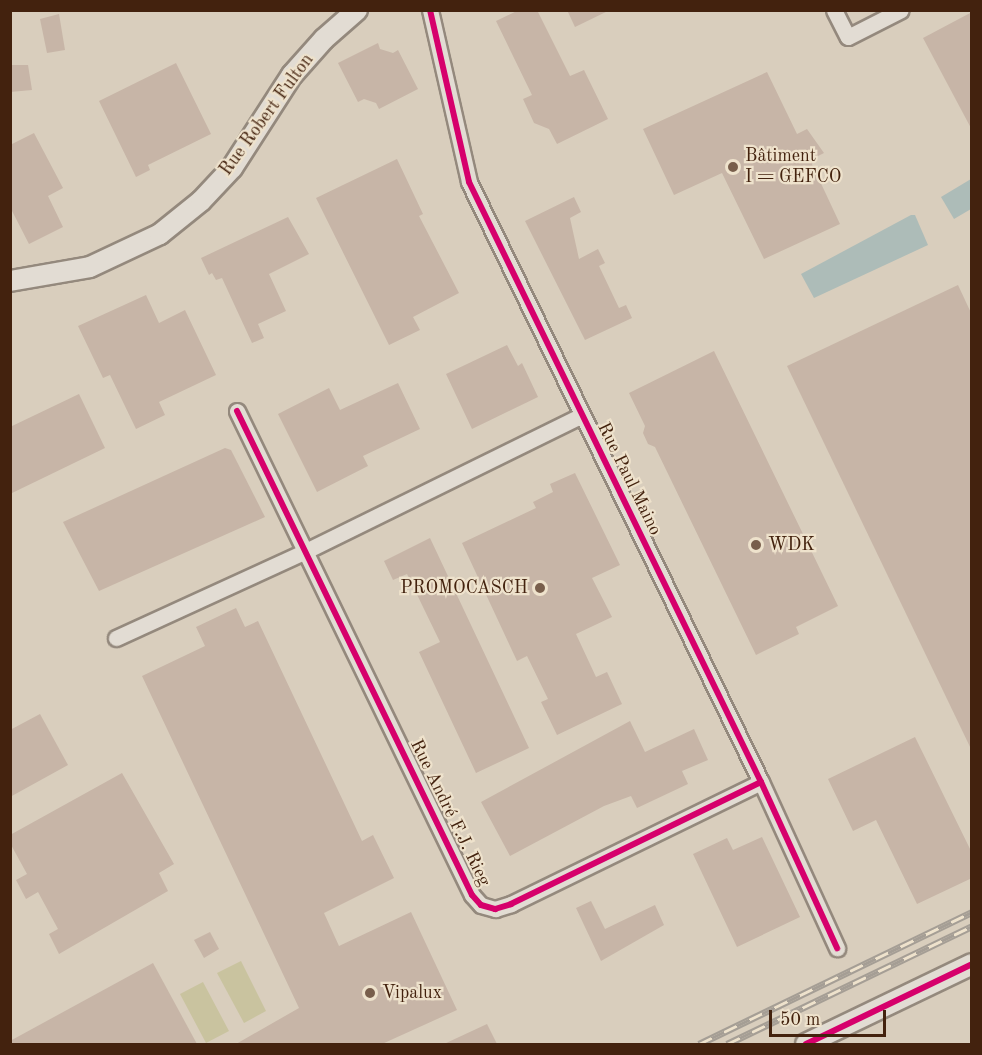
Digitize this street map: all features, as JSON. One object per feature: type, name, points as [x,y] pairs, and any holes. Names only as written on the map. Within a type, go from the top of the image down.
[{"type":"street","name":"Rue Robert Fulton","points":[[10,281],[90,267],[160,234],[201,201],[232,168],[292,75],[324,39],[357,10]]},
{"type":"street","name":"Rue Paul Maino","points":[[430,10],[469,182],[761,782],[837,948]]},
{"type":"street","points":[[834,10],[848,37],[901,10]]},
{"type":"street","points":[[237,411],[308,550]]},
{"type":"street","points":[[116,638],[308,550],[582,415]]},
{"type":"street","name":"Rue André F.J. Rieg","points":[[308,550],[472,895],[481,905],[495,909],[511,904],[761,782]]},
{"type":"street","points":[[806,1044],[972,964]]},
{"type":"shaded area","points":[[971,179],[971,209],[954,219],[941,197]]},
{"type":"shaded area","points":[[911,215],[915,215],[928,245],[814,298],[801,274]]},
{"type":"shaded area","points":[[241,961],[266,1011],[244,1023],[217,973]]},
{"type":"shaded area","points":[[203,982],[229,1031],[206,1043],[180,994]]},
{"type":"building","points":[[519,10],[537,10],[570,76],[584,70],[608,119],[557,144],[549,129],[534,123],[523,99],[532,95],[496,21]]},
{"type":"building","points":[[567,10],[610,10],[575,27]]},
{"type":"building","points":[[972,12],[972,130],[923,38]]},
{"type":"building","points":[[59,14],[65,50],[47,53],[40,19]]},
{"type":"building","points":[[378,43],[380,49],[393,53],[398,50],[418,89],[379,109],[376,103],[364,99],[358,102],[338,63]]},
{"type":"building","points":[[176,63],[211,134],[148,165],[150,170],[136,177],[99,101]]},
{"type":"building","points":[[10,65],[28,65],[32,90],[10,92]]},
{"type":"building","name":"Bâtiment I = GEFCO","points":[[767,72],[797,134],[807,129],[824,153],[810,160],[840,224],[764,259],[722,173],[674,195],[643,129]]},
{"type":"building","points":[[34,133],[63,188],[48,196],[63,227],[29,244],[10,207],[10,145]]},
{"type":"building","points":[[397,159],[423,214],[419,216],[459,293],[413,317],[420,330],[389,345],[316,198]]},
{"type":"building","points":[[574,197],[581,212],[570,218],[579,259],[598,249],[605,263],[599,266],[619,308],[626,305],[632,318],[585,340],[525,221]]},
{"type":"building","points":[[288,217],[309,254],[269,274],[286,311],[258,324],[264,338],[252,343],[222,278],[216,280],[212,273],[209,275],[201,258]]},
{"type":"building","points":[[958,285],[972,315],[972,751],[787,366]]},
{"type":"building","points":[[146,295],[159,323],[185,310],[216,375],[159,402],[165,415],[136,429],[110,375],[103,378],[78,326]]},
{"type":"building","points":[[507,345],[518,366],[522,363],[538,397],[472,429],[446,374]]},
{"type":"building","name":"WDK","points":[[714,351],[838,606],[796,627],[799,634],[756,655],[655,447],[648,444],[643,433],[645,426],[629,393]]},
{"type":"building","points":[[398,383],[420,429],[363,456],[368,466],[317,492],[278,414],[329,388],[340,410]]},
{"type":"building","points":[[79,394],[105,448],[10,494],[10,427]]},
{"type":"building","points":[[225,448],[231,450],[265,517],[99,591],[63,522]]},
{"type":"building","name":"PROMOCASCH","points":[[575,473],[620,565],[592,578],[612,617],[576,634],[596,677],[607,672],[622,704],[557,735],[541,702],[548,699],[527,656],[517,661],[462,543],[536,508],[533,502],[553,492],[550,484]]},
{"type":"building","points":[[430,538],[529,748],[476,773],[419,652],[440,642],[407,574],[393,580],[384,561]]},
{"type":"building","points":[[236,608],[245,627],[258,621],[362,841],[373,835],[394,878],[324,913],[339,946],[411,912],[457,1010],[382,1044],[236,1044],[299,1008],[142,676],[205,646],[196,627]]},
{"type":"building","points":[[40,714],[68,765],[10,797],[10,730]]},
{"type":"building","points":[[630,721],[645,752],[694,729],[708,760],[682,771],[688,784],[637,808],[631,796],[604,806],[510,856],[481,802]]},
{"type":"building","points":[[915,737],[972,853],[972,878],[917,904],[876,820],[853,831],[828,779]]},
{"type":"building","points":[[122,773],[174,864],[159,873],[168,891],[59,954],[49,934],[58,929],[38,892],[26,899],[16,880],[27,874],[10,843],[10,835]]},
{"type":"building","points":[[762,837],[800,917],[737,947],[693,854],[727,838],[733,850]]},
{"type":"building","points":[[591,901],[605,929],[655,905],[664,925],[601,961],[576,908]]},
{"type":"building","points":[[210,932],[219,949],[204,958],[194,940]]},
{"type":"building","points":[[153,963],[197,1044],[10,1044],[10,1041]]},
{"type":"building","points":[[487,1024],[497,1044],[444,1044]]},
{"type":"railway","points":[[699,1044],[972,912]]},
{"type":"railway","points":[[727,1044],[972,926]]},
{"type":"cycle path","points":[[430,10],[469,182],[761,782],[837,948]]},
{"type":"cycle path","points":[[237,411],[472,895],[481,905],[495,909],[511,904],[761,782]]},
{"type":"cycle path","points":[[806,1044],[972,964]]},
{"type":"place","name":"Bâtiment I = GEFCO","points":[[733,167]]},
{"type":"place","name":"WDK","points":[[756,545]]},
{"type":"place","name":"PROMOCASCH","points":[[540,588]]},
{"type":"place","name":"Vipalux","points":[[370,993]]}]
